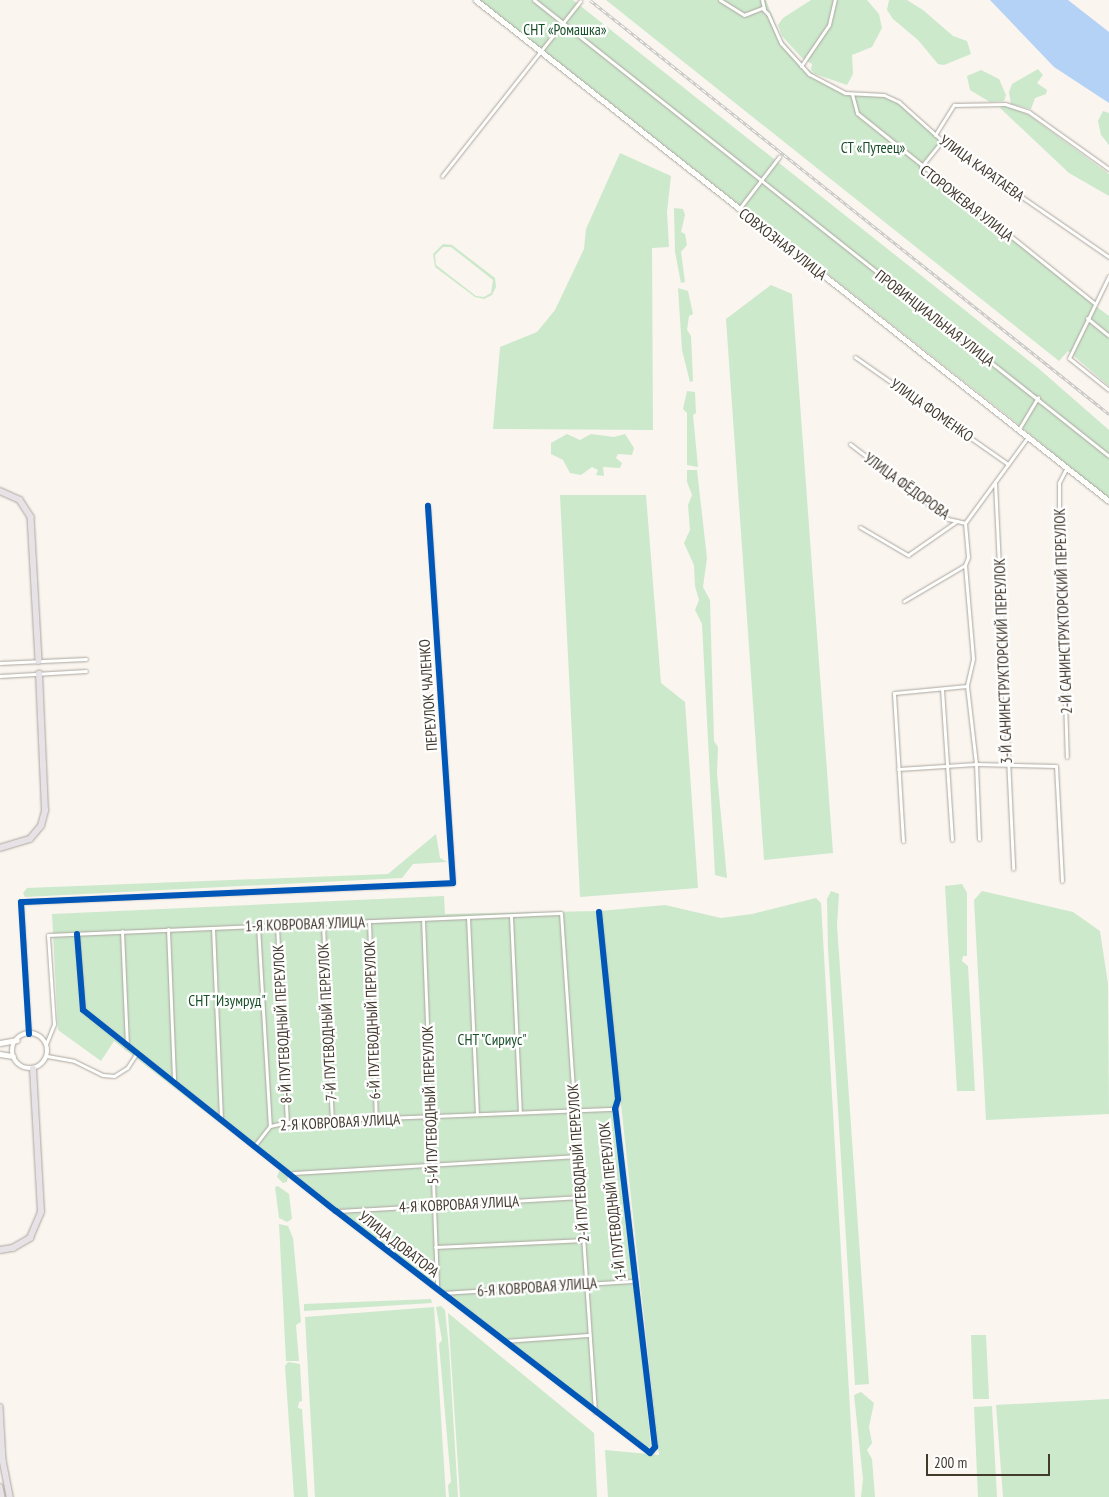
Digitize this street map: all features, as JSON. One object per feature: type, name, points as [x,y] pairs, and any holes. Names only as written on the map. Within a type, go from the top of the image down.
[{"type":"highway","points":[[0,491],[20,500],[31,517],[39,661]]},
{"type":"highway","points":[[0,848],[30,839],[41,826],[45,811],[39,674]]},
{"type":"highway","points":[[0,1250],[13,1248],[30,1238],[41,1212],[32,1069]]},
{"type":"highway","points":[[0,1407],[3,1460],[10,1497]]},
{"type":"highway","points":[[0,1487],[2,1497]]},
{"type":"street","name":"СОВХОЗНАЯ УЛИЦА","points":[[476,0],[1109,501]]},
{"type":"street","name":"ПРОВИНЦИАЛЬНАЯ УЛИЦА","points":[[534,0],[762,179],[961,341],[1038,398],[1109,456]]},
{"type":"street","points":[[720,0],[744,15],[759,8],[764,10]]},
{"type":"street","points":[[762,0],[764,10],[781,43],[801,66],[816,79],[852,94]]},
{"type":"street","points":[[801,66],[829,25],[835,0]]},
{"type":"street","points":[[442,176],[580,1]]},
{"type":"street","name":"УЛИЦА КАРАТАЕВА","points":[[852,94],[884,95],[900,102],[942,141],[1109,257]]},
{"type":"street","name":"СТОРОЖЕВАЯ УЛИЦА","points":[[852,94],[857,113],[921,167],[1094,303]]},
{"type":"street","points":[[935,135],[954,105],[1005,104],[1036,116],[1109,169]]},
{"type":"street","points":[[921,167],[942,141]]},
{"type":"street","points":[[740,209],[779,157]]},
{"type":"street","points":[[1109,276],[1094,303],[1069,358],[1109,390]]},
{"type":"street","points":[[1087,318],[1109,336]]},
{"type":"street","name":"УЛИЦА ФОМЕНКО","points":[[855,357],[1008,464]]},
{"type":"street","points":[[1019,430],[1038,398]]},
{"type":"street","points":[[979,839],[976,764],[967,686],[973,660],[965,565],[968,557],[965,523],[1028,437]]},
{"type":"street","name":"УЛИЦА ФЁДОРОВА","points":[[850,444],[948,519],[965,523]]},
{"type":"street","name":"2-Й САНИНСТРУКТОРСКИЙ ПЕРЕУЛОК","points":[[1067,467],[1059,483],[1059,508],[1067,757]]},
{"type":"street","name":"3-Й САНИНСТРУКТОРСКИЙ ПЕРЕУЛОК","points":[[995,482],[1010,765],[1006,773],[1013,869]]},
{"type":"street","name":"ПЕРЕУЛОК ЧАЛЕНКО","points":[[29,1034],[21,902],[452,883],[428,506]]},
{"type":"street","points":[[860,527],[908,555],[958,521]]},
{"type":"street","points":[[904,601],[965,565]]},
{"type":"street","points":[[0,663],[86,659]]},
{"type":"street","points":[[0,676],[86,671]]},
{"type":"street","points":[[903,841],[894,693],[967,686]]},
{"type":"street","points":[[942,689],[952,840]]},
{"type":"street","points":[[898,769],[976,764],[1056,766],[1062,881]]},
{"type":"street","name":"1-Й ПУТЕВОДНЫЙ ПЕРЕУЛОК","points":[[599,912],[618,1099],[614,1109],[633,1281],[655,1447],[647,1453]]},
{"type":"street","name":"1-Я КОВРОВАЯ УЛИЦА","points":[[46,1044],[54,1024],[48,935],[561,913]]},
{"type":"street","name":"2-Й ПУТЕВОДНЫЙ ПЕРЕУЛОК","points":[[561,913],[585,1240],[588,1335],[595,1412]]},
{"type":"street","points":[[511,916],[520,1112]]},
{"type":"street","points":[[468,917],[477,1114]]},
{"type":"street","name":"5-Й ПУТЕВОДНЫЙ ПЕРЕУЛОК","points":[[423,919],[437,1290]]},
{"type":"street","name":"6-Й ПУТЕВОДНЫЙ ПЕРЕУЛОК","points":[[368,921],[376,1120]]},
{"type":"street","name":"7-Й ПУТЕВОДНЫЙ ПЕРЕУЛОК","points":[[323,924],[332,1120]]},
{"type":"street","points":[[258,926],[270,1126]]},
{"type":"street","name":"8-Й ПУТЕВОДНЫЙ ПЕРЕУЛОК","points":[[277,926],[287,1122]]},
{"type":"street","points":[[213,928],[222,1118]]},
{"type":"street","points":[[168,929],[174,1081]]},
{"type":"street","points":[[122,931],[127,1047]]},
{"type":"street","name":"УЛИЦА ДОВАТОРА","points":[[77,934],[84,1010],[127,1047],[174,1081],[292,1173],[336,1212],[647,1453]]},
{"type":"street","points":[[0,1043],[17,1040],[29,1034],[38,1036],[46,1044],[47,1056],[41,1066],[32,1069],[22,1067],[13,1056],[0,1054]]},
{"type":"street","points":[[13,1056],[17,1040]]},
{"type":"street","points":[[47,1056],[74,1061],[103,1075],[114,1076],[127,1068],[136,1054]]},
{"type":"street","name":"2-Я КОВРОВАЯ УЛИЦА","points":[[255,1145],[270,1126],[287,1122],[376,1120],[614,1109]]},
{"type":"street","points":[[292,1173],[432,1163],[578,1156]]},
{"type":"street","name":"4-Я КОВРОВАЯ УЛИЦА","points":[[336,1212],[582,1197]]},
{"type":"street","points":[[435,1247],[585,1240]]},
{"type":"street","name":"6-Я КОВРОВАЯ УЛИЦА","points":[[442,1293],[633,1281]]},
{"type":"street","points":[[503,1341],[588,1335]]},
{"type":"green space","name":"СНТ «Ромашка»","points":[[479,0],[573,0],[1038,368],[1109,430],[1109,500],[1013,420]]},
{"type":"green space","name":"СТ «Путеец»","points":[[606,0],[766,0],[781,39],[805,67],[827,85],[846,94],[891,97],[942,139],[921,168],[1085,296],[1092,298],[1093,304],[1109,316],[1109,386],[1068,351],[1059,361]]},
{"type":"green space","points":[[811,0],[867,0],[879,14],[882,28],[872,47],[852,55],[853,74],[847,85],[815,74],[811,70],[812,64],[802,58],[782,36],[778,25],[783,18]]},
{"type":"green space","points":[[889,0],[907,0],[923,10],[953,36],[967,41],[971,54],[944,65],[938,64],[918,40],[893,19],[887,10]]},
{"type":"green space","points":[[1038,69],[1043,75],[1037,83],[1047,90],[1046,94],[1035,98],[1031,109],[1011,104],[1009,92],[1012,84]]},
{"type":"green space","points":[[981,70],[999,79],[1006,95],[1004,101],[990,102],[970,90],[967,76]]},
{"type":"green space","points":[[1004,105],[1029,115],[1109,174],[1109,196],[1069,173],[1000,108]]},
{"type":"green space","points":[[1103,111],[1109,113],[1109,145],[1101,135],[1098,121]]},
{"type":"green space","points":[[620,153],[671,176],[667,212],[669,247],[652,248],[653,430],[493,429],[500,347],[537,332],[555,310],[584,249],[586,229]]},
{"type":"green space","points":[[674,208],[683,209],[685,215],[681,232],[685,234],[687,245],[681,252],[685,282],[681,283],[675,252]]},
{"type":"green space","points":[[443,244],[452,245],[495,278],[496,287],[492,295],[484,299],[475,297],[435,267],[433,254]],"holes":[[[443,247],[451,247],[493,280],[491,293],[484,297],[476,296],[436,265],[435,255]]]},
{"type":"green space","points":[[771,285],[792,294],[833,853],[764,860],[726,319]]},
{"type":"green space","points":[[678,288],[688,291],[693,314],[689,316],[687,330],[691,336],[693,381],[690,382],[682,350]]},
{"type":"green space","points":[[687,391],[695,392],[696,413],[693,415],[698,467],[687,465],[687,413],[683,409]]},
{"type":"green space","points":[[567,434],[580,440],[591,434],[614,437],[625,434],[634,448],[632,455],[618,454],[616,458],[622,463],[620,468],[603,467],[604,476],[596,475],[598,470],[592,467],[581,475],[570,473],[563,460],[551,454],[551,443]]},
{"type":"green space","points":[[687,470],[697,470],[707,558],[703,587],[710,600],[714,741],[718,747],[717,774],[727,878],[715,875],[702,624],[695,610],[699,600],[695,586],[694,565],[684,543],[690,530],[688,505],[692,495],[687,482]]},
{"type":"green space","points":[[560,495],[646,495],[661,683],[685,702],[698,888],[580,897]]},
{"type":"green space","points":[[436,834],[440,858],[447,862],[413,864],[402,878],[25,897],[23,893],[27,888],[388,874]]},
{"type":"green space","points":[[962,884],[967,893],[967,956],[963,956],[962,961],[968,966],[975,1091],[957,1091],[945,886]]},
{"type":"green space","points":[[831,891],[839,894],[837,925],[869,1384],[855,1385],[828,948],[827,899]]},
{"type":"green space","points":[[982,891],[1073,912],[1100,931],[1108,984],[1109,1114],[986,1120],[974,900]]},
{"type":"green space","name":"СНТ \"Изумруд\"","points":[[444,896],[445,914],[597,911],[651,1447],[642,1448],[288,1176],[287,1182],[283,1183],[277,1177],[279,1171],[283,1172],[114,1041],[101,1061],[58,1030],[52,914]]},
{"type":"green space","points":[[816,898],[821,903],[855,1497],[608,1497],[605,1450],[659,1455],[600,911],[665,905],[721,918],[752,914]]},
{"type":"green space","points":[[278,1186],[289,1194],[292,1219],[287,1222],[279,1218],[275,1187]]},
{"type":"green space","points":[[279,1224],[288,1226],[293,1238],[301,1322],[296,1325],[299,1361],[286,1361]]},
{"type":"green space","points":[[431,1299],[432,1303],[304,1311],[304,1304]]},
{"type":"green space","points":[[441,1306],[445,1310],[449,1349],[458,1497],[449,1497],[448,1485],[451,1482],[439,1344],[442,1340],[436,1307]]},
{"type":"green space","points":[[434,1307],[446,1497],[315,1497],[305,1317]]},
{"type":"green space","points":[[448,1313],[594,1433],[597,1497],[460,1497]]},
{"type":"green space","points":[[971,1335],[986,1335],[989,1399],[973,1399]]},
{"type":"green space","points":[[288,1362],[300,1364],[302,1401],[299,1402],[298,1408],[302,1409],[308,1497],[294,1497],[285,1366]]},
{"type":"green space","points":[[861,1392],[874,1403],[869,1427],[872,1443],[867,1450],[872,1459],[875,1497],[861,1497],[863,1479],[854,1395]]},
{"type":"green space","points":[[1109,1399],[1109,1497],[1003,1497],[996,1405]]},
{"type":"green space","points":[[992,1406],[997,1497],[978,1497],[974,1407]]},
{"type":"water","points":[[990,0],[1068,0],[1109,32],[1109,103],[1054,67]]},
{"type":"railway","points":[[590,0],[1109,414]]},
{"type":"cycle path","points":[[29,1034],[21,902],[453,883],[428,506]]},
{"type":"cycle path","points":[[77,934],[83,1010],[336,1211],[650,1453],[655,1447],[615,1109],[618,1099],[599,912]]},
{"type":"park label","name":"СНТ \"Сириус\"","points":[[492,1040]]}]
